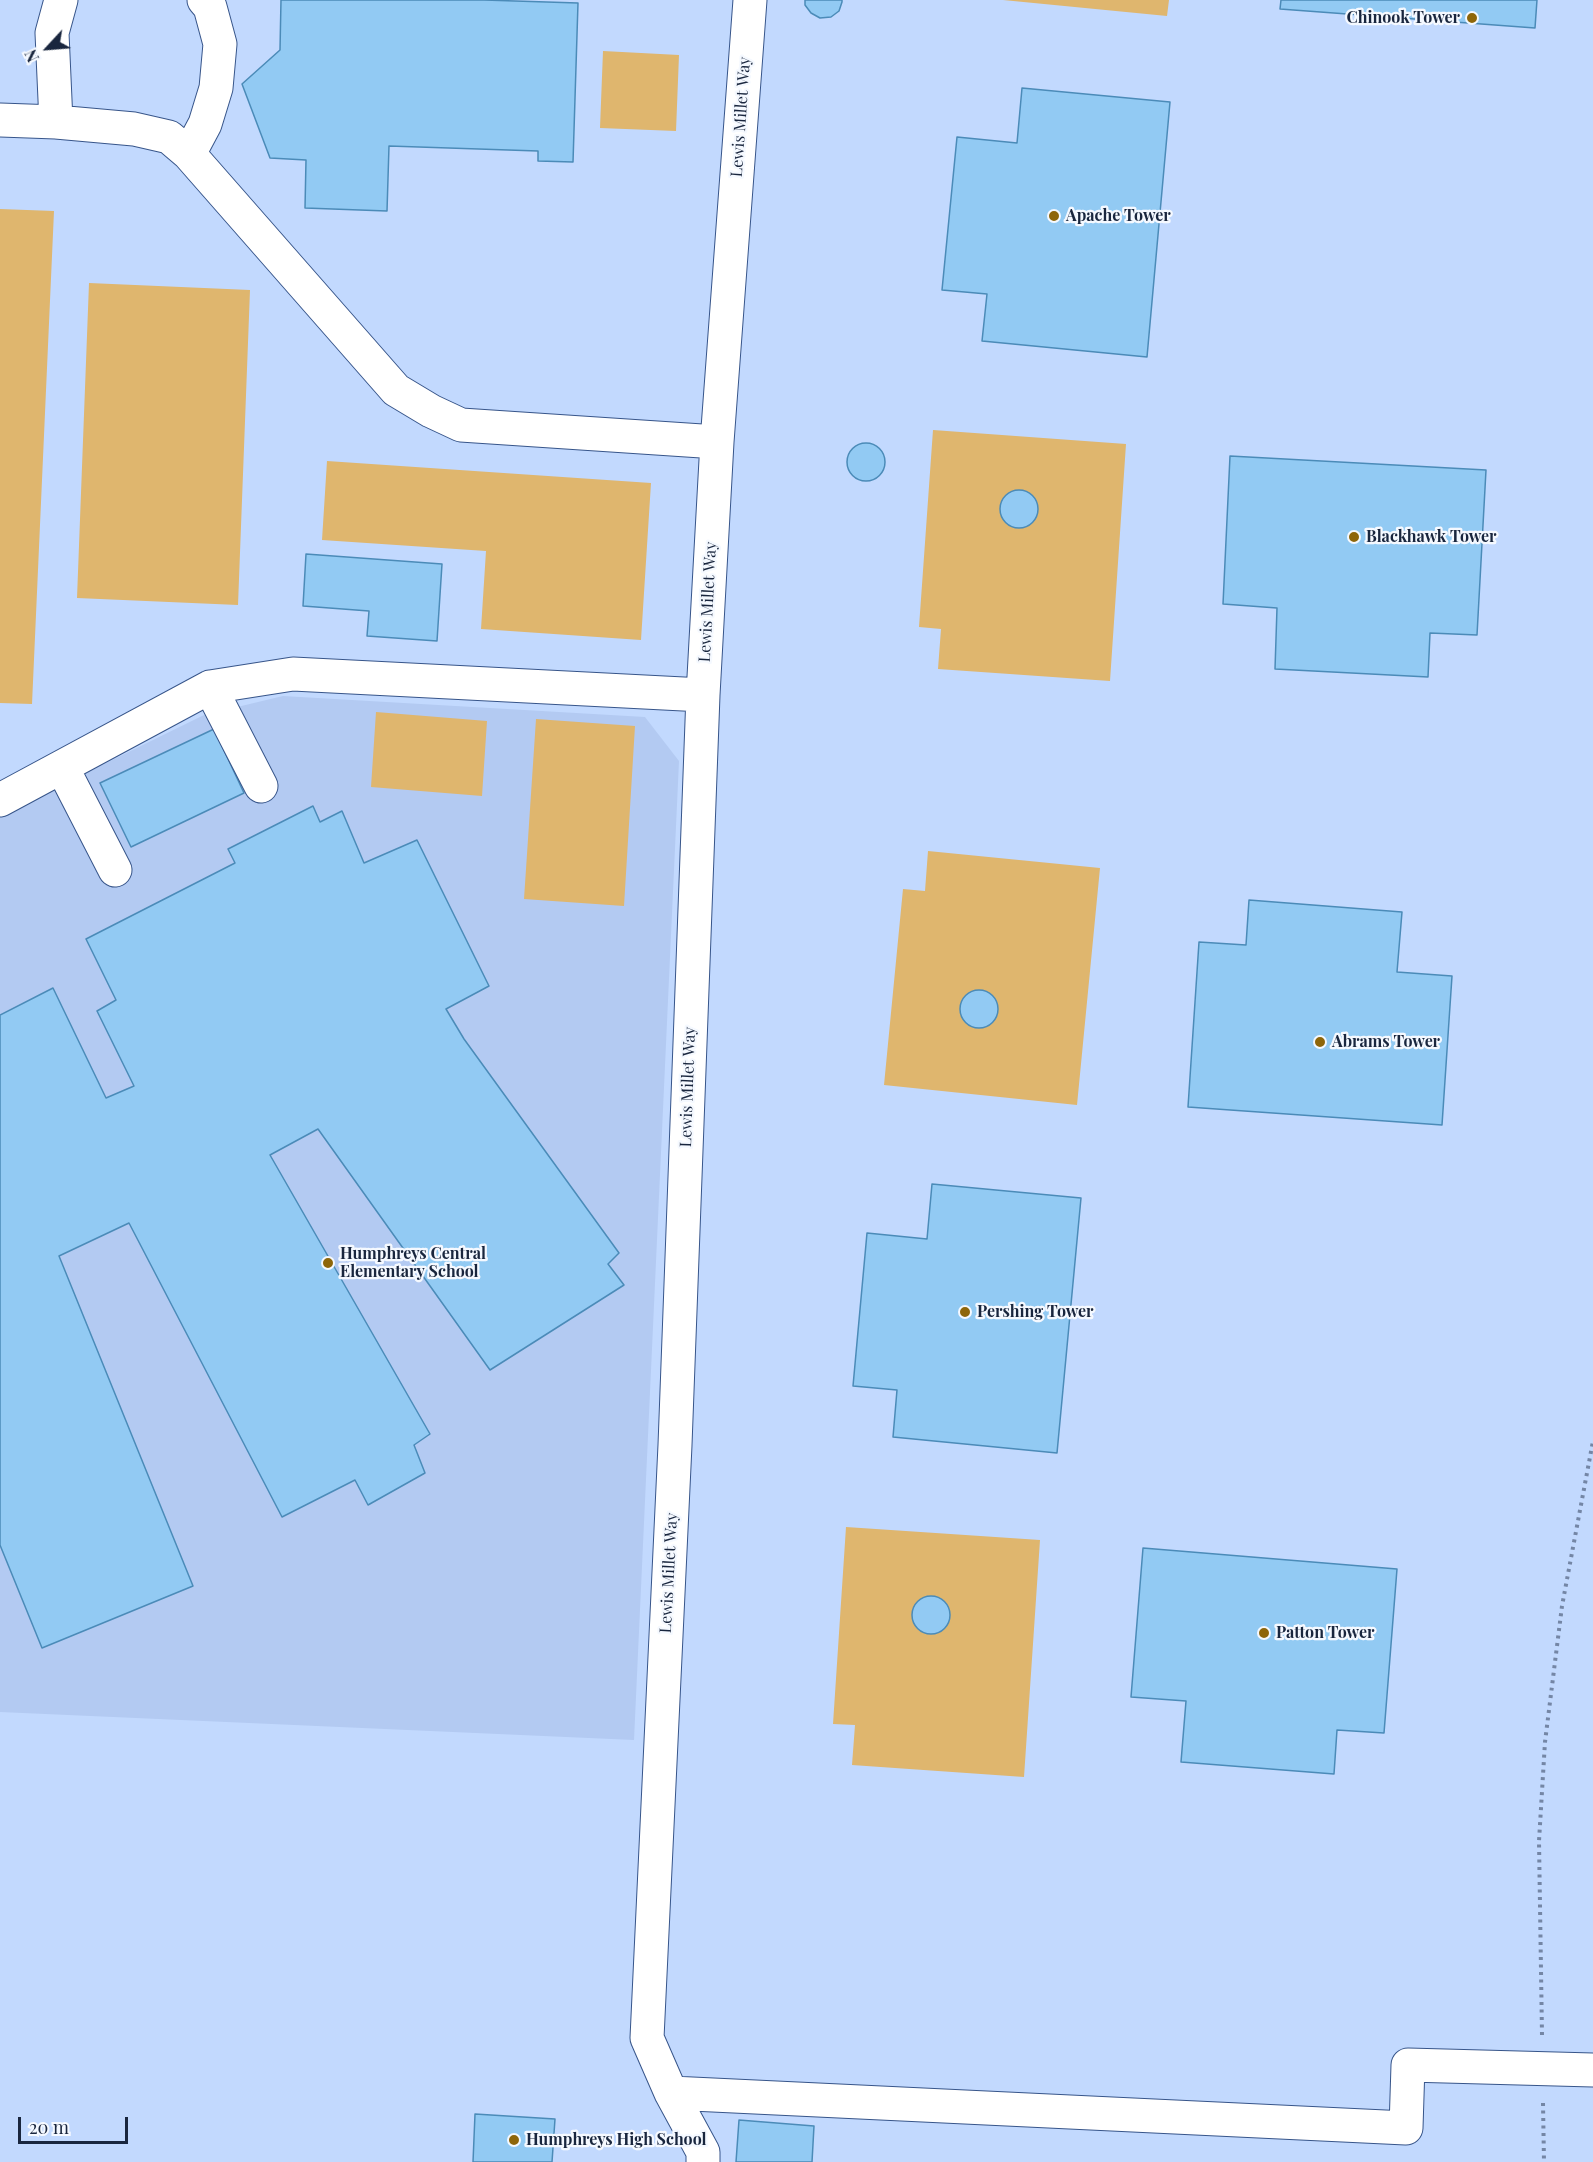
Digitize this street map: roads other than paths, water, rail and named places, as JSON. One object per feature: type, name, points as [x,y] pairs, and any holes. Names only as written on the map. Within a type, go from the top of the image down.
[{"type":"lane","points":[[56,122],[52,33],[61,0]]},
{"type":"lane","points":[[189,154],[205,124],[216,88],[220,44],[210,7],[204,0]]},
{"type":"lane","name":"Lewis Millet Way","points":[[703,2162],[703,2151],[671,2093],[647,2038],[675,1445],[703,695],[717,442],[750,0]]},
{"type":"lane","points":[[0,120],[134,129],[169,137],[189,154],[396,390],[431,411],[461,425],[717,442]]},
{"type":"lane","points":[[0,800],[210,687],[293,674],[703,695]]},
{"type":"lane","points":[[210,687],[261,786]]},
{"type":"lane","points":[[62,767],[115,870]]},
{"type":"lane","points":[[671,2093],[1407,2128],[1408,2065],[1593,2070]]},
{"type":"place","name":"Chinook Tower","points":[[1472,18]]},
{"type":"place","name":"Apache Tower","points":[[1054,216]]},
{"type":"place","name":"Blackhawk Tower","points":[[1354,537]]},
{"type":"place","name":"Abrams Tower","points":[[1320,1042]]},
{"type":"place","name":"Humphreys Central Elementary School","points":[[328,1263]]},
{"type":"place","name":"Pershing Tower","points":[[965,1312]]},
{"type":"place","name":"Patton Tower","points":[[1264,1633]]},
{"type":"place","name":"Humphreys High School","points":[[514,2140]]}]
